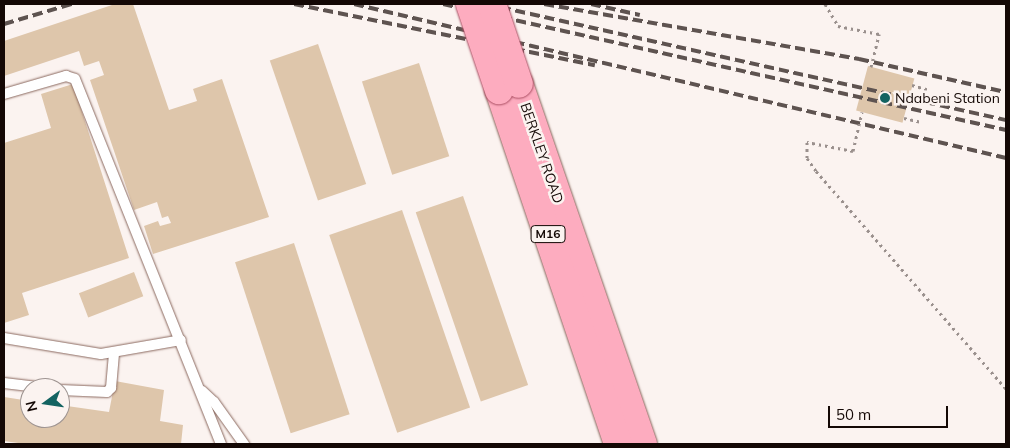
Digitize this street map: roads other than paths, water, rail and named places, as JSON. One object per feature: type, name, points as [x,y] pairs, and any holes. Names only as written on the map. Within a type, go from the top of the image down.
[{"type":"main road","name":"BERKLEY ROAD","points":[[470,4],[509,87],[607,375],[642,444]]},
{"type":"main road","name":"BERKLEY ROAD","points":[[492,4],[509,87]]},
{"type":"main road","name":"BERKLEY ROAD","points":[[607,375],[618,444]]},
{"type":"lane","points":[[4,94],[66,76],[75,79],[182,340],[202,391],[204,407],[222,444]]},
{"type":"lane","points":[[4,338],[101,354],[182,340]]},
{"type":"lane","points":[[70,390],[108,392],[114,353]]},
{"type":"lane","points":[[4,383],[20,385]]},
{"type":"lane","points":[[202,391],[214,402],[244,444]]},
{"type":"railway","points":[[4,24],[72,4]]},
{"type":"railway","points":[[294,4],[595,65]]},
{"type":"railway","points":[[354,4],[1006,158]]},
{"type":"railway","points":[[443,4],[1006,130]]},
{"type":"railway","points":[[486,4],[1006,120]]},
{"type":"railway","points":[[544,4],[859,59],[1006,92]]},
{"type":"railway","points":[[591,4],[640,15]]},
{"type":"place","name":"Ndabeni Station","points":[[885,98]]}]
